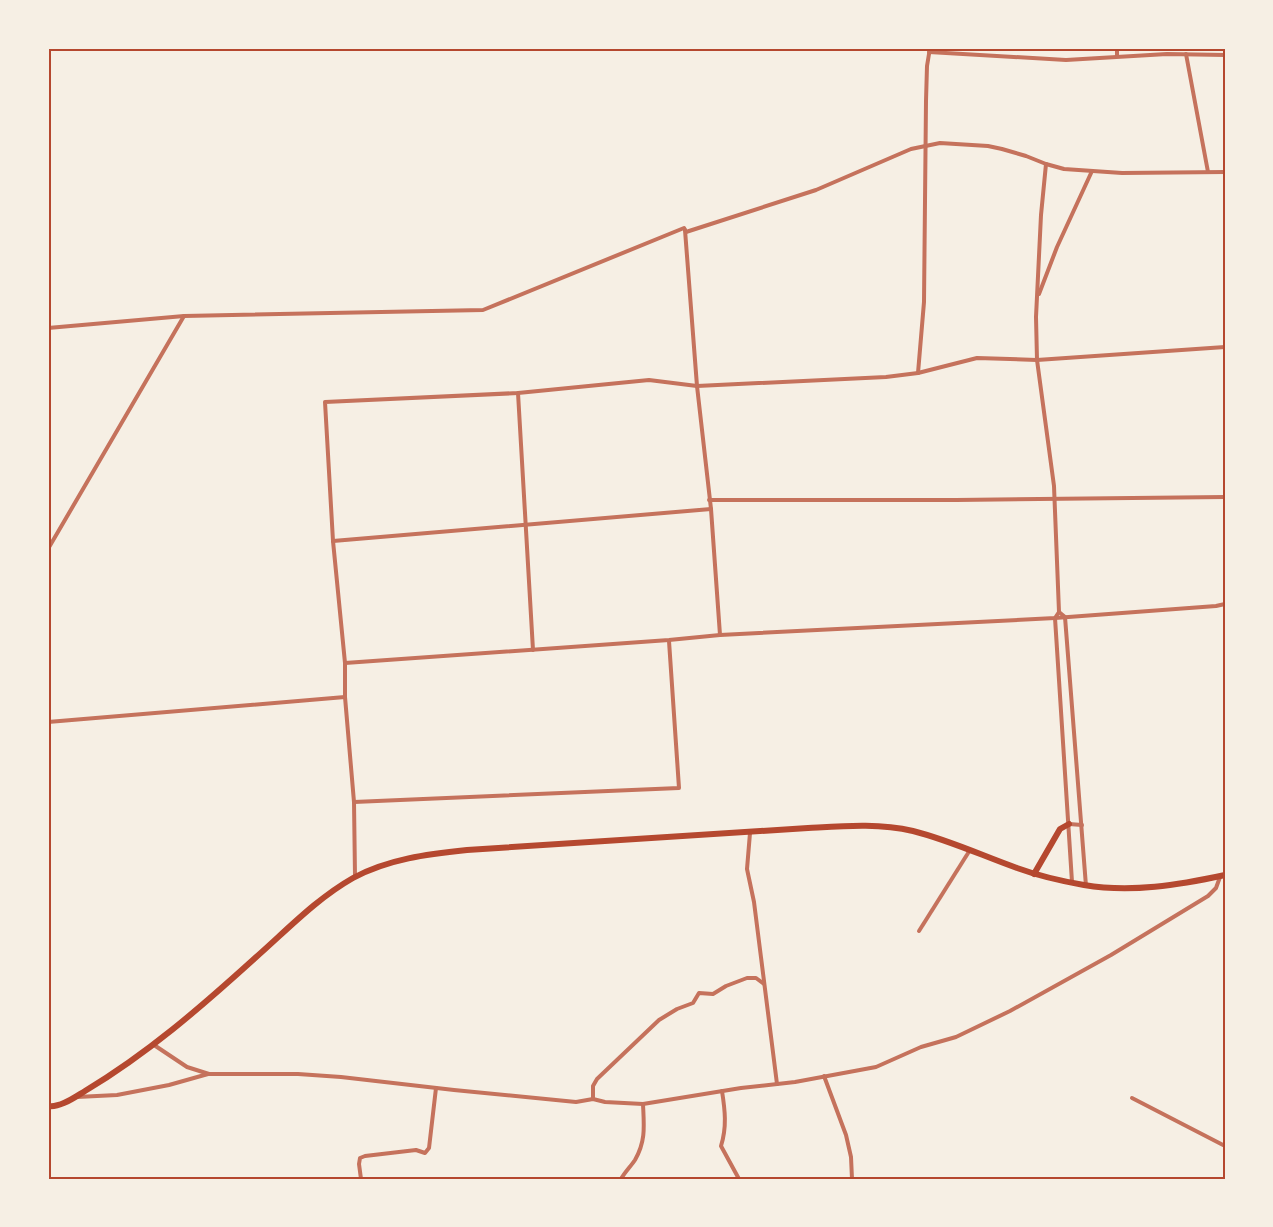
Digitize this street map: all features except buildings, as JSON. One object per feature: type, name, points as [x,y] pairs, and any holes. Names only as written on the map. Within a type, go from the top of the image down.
[{"type":"highway","points":[[1034,874],[1060,829],[1069,824]]},
{"type":"highway","points":[[48,1106],[53,1107],[75,1097],[117,1071],[154,1044],[221,989],[324,897],[355,877],[396,861],[428,854],[853,825],[884,826],[914,831],[970,849],[1034,874],[1086,886],[1148,888],[1223,876]]},
{"type":"street","points":[[1117,48],[1118,56]]},
{"type":"street","points":[[918,373],[924,302],[925,145],[927,66],[930,50],[1066,60],[1118,56],[1225,55]]},
{"type":"street","points":[[1186,54],[1208,172]]},
{"type":"street","points":[[684,228],[687,232],[786,201],[911,148],[940,142],[988,146],[1064,169],[1122,173],[1225,172]]},
{"type":"street","points":[[1046,164],[1037,298],[1037,360],[1055,499],[1059,612],[1054,618],[1072,883]]},
{"type":"street","points":[[1037,298],[1057,247],[1092,171]]},
{"type":"street","points":[[48,328],[184,316],[483,310],[684,228]]},
{"type":"street","points":[[684,228],[697,386],[711,509],[720,635]]},
{"type":"street","points":[[48,549],[184,316]]},
{"type":"street","points":[[355,877],[354,801],[345,697],[345,663],[333,541],[325,402],[518,393],[649,380],[697,386],[886,377],[918,373],[977,358],[1037,360],[1225,347]]},
{"type":"street","points":[[518,393],[533,650]]},
{"type":"street","points":[[709,500],[1225,497]]},
{"type":"street","points":[[333,541],[711,509]]},
{"type":"street","points":[[345,663],[720,635],[1054,618],[1225,604]]},
{"type":"street","points":[[1059,612],[1065,617],[1086,886]]},
{"type":"street","points":[[354,801],[679,788],[669,640]]},
{"type":"street","points":[[48,722],[345,697]]},
{"type":"street","points":[[1069,824],[1082,825]]},
{"type":"street","points":[[750,832],[747,869],[754,902],[777,1084]]},
{"type":"street","points":[[919,931],[970,849]]},
{"type":"street","points":[[75,1097],[117,1095],[209,1074],[298,1074],[576,1102],[593,1099],[643,1104],[876,1067],[921,1047],[956,1037],[1073,977],[1208,896],[1223,876]]},
{"type":"street","points":[[593,1099],[593,1086],[597,1079],[659,1020],[693,1003],[699,993],[713,994],[747,978],[756,978],[764,984]]},
{"type":"street","points":[[154,1044],[187,1067],[209,1074]]},
{"type":"street","points":[[824,1076],[846,1135],[851,1157],[852,1179]]},
{"type":"street","points":[[361,1179],[360,1158],[416,1150],[425,1152],[429,1148],[436,1088]]},
{"type":"street","points":[[722,1091],[726,1117],[725,1134],[721,1146],[739,1179]]},
{"type":"street","points":[[1132,1098],[1225,1146]]},
{"type":"street","points":[[621,1179],[641,1149],[644,1140],[643,1104]]}]
